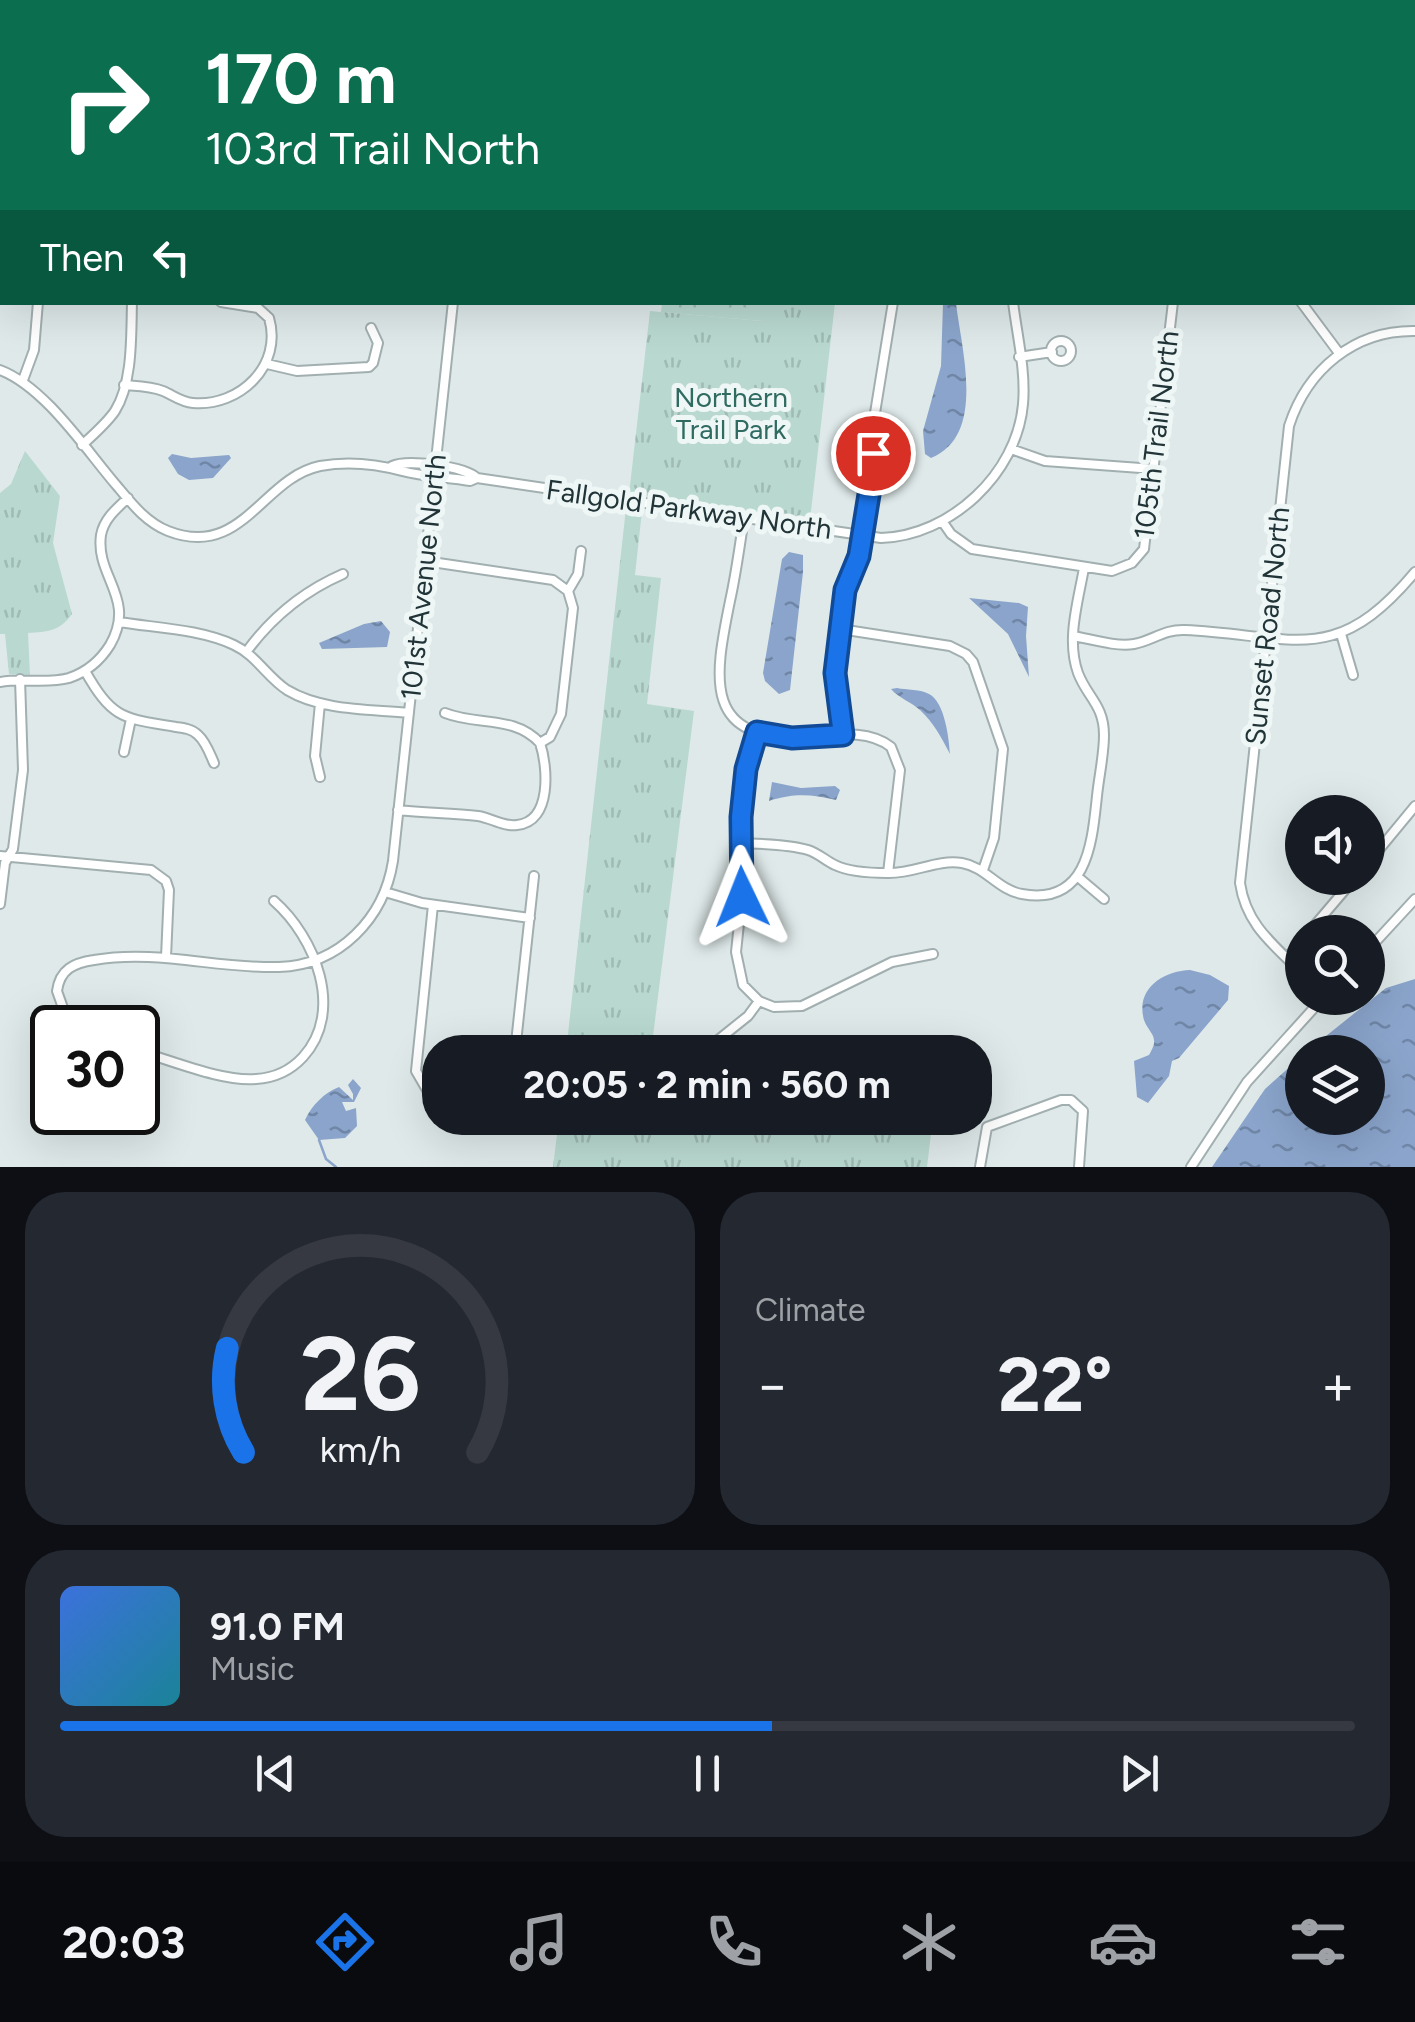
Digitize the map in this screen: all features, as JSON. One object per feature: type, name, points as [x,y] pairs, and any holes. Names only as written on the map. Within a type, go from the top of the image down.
[{"type":"street","points":[[0,370],[23,380],[34,350],[38,305]]},
{"type":"street","points":[[82,445],[115,410],[124,385],[132,305]]},
{"type":"street","points":[[124,385],[161,390],[181,400],[201,403],[241,390],[267,364],[272,334],[269,318],[258,308],[240,305]]},
{"type":"street","name":"101st Avenue North","points":[[385,892],[394,850],[453,305]]},
{"type":"street","points":[[843,735],[835,673],[840,629],[845,590],[863,535],[872,476],[875,413],[893,305]]},
{"type":"street","name":"Fallgold Parkway North","points":[[23,380],[145,517],[170,532],[184,535],[214,534],[242,523],[288,482],[310,469],[352,464],[435,471],[470,481],[477,478],[881,538],[915,534],[942,521],[988,484],[1011,450],[1023,406],[1013,305]]},
{"type":"street","name":"105th Trail North","points":[[1084,568],[1112,571],[1132,564],[1144,549],[1172,305]]},
{"type":"street","points":[[1303,305],[1339,353]]},
{"type":"street","points":[[267,364],[297,371],[369,367],[378,343],[371,328]]},
{"type":"street","name":"Sunset Road North","points":[[1285,956],[1257,929],[1243,900],[1240,883],[1290,426],[1313,378],[1339,353],[1371,337],[1415,331]]},
{"type":"street","points":[[1019,356],[1052,352]]},
{"type":"street","points":[[1011,450],[1044,460],[1154,469]]},
{"type":"street","points":[[0,682],[58,680],[85,671],[103,656],[120,622],[120,602],[104,558],[101,537],[108,518],[128,498]]},
{"type":"street","points":[[744,517],[720,647],[718,688],[730,715],[757,732],[792,738],[843,735],[882,740],[897,757],[900,782],[888,873]]},
{"type":"street","points":[[740,844],[808,850],[839,867],[888,873],[912,872],[946,862],[983,870],[1004,888],[1032,895],[1060,889],[1078,877],[1091,848],[1104,735],[1096,700],[1080,678],[1072,655],[1084,568],[972,549],[951,534],[942,521]]},
{"type":"street","points":[[568,591],[578,574],[581,551]]},
{"type":"street","points":[[425,561],[552,580],[568,591],[573,608],[561,714],[550,737],[540,744]]},
{"type":"street","points":[[1072,636],[1127,645],[1166,630],[1300,641],[1341,634],[1374,616],[1415,572]]},
{"type":"street","points":[[246,652],[279,614],[323,582],[343,574]]},
{"type":"street","points":[[120,622],[216,638],[246,652],[288,690],[320,704],[409,712]]},
{"type":"street","points":[[840,629],[950,646],[973,662],[990,716],[1002,737],[1003,750],[994,838],[983,870]]},
{"type":"street","points":[[1341,634],[1353,675]]},
{"type":"street","points":[[85,671],[105,704],[131,719],[193,731],[202,738],[214,763]]},
{"type":"street","points":[[0,904],[4,857],[13,849],[23,770],[20,679]]},
{"type":"street","points":[[320,704],[315,756],[320,778]]},
{"type":"street","points":[[398,810],[475,816],[516,826],[534,818],[542,801],[546,771],[540,744],[530,732],[512,724],[445,713]]},
{"type":"street","points":[[124,752],[131,719]]},
{"type":"street","points":[[757,732],[746,769],[740,844],[744,876],[737,970],[743,984],[759,1001],[774,1007],[802,1006],[892,962],[933,954]]},
{"type":"street","points":[[1385,842],[1415,806]]},
{"type":"street","points":[[4,857],[142,868],[160,875],[170,899],[166,957]]},
{"type":"street","points":[[517,1035],[534,876]]},
{"type":"street","points":[[1078,877],[1104,899]]},
{"type":"street","points":[[62,1005],[58,996],[60,978],[76,963],[117,957],[166,957],[278,967],[313,960],[354,936],[368,922],[385,892],[434,905],[530,918]]},
{"type":"street","points":[[1323,915],[1341,895]]},
{"type":"street","points":[[1385,932],[1415,900]]},
{"type":"street","points":[[160,1057],[236,1078],[259,1080],[286,1070],[308,1051],[322,1025],[324,997],[296,924],[274,901]]},
{"type":"street","points":[[422,1081],[416,1071],[434,905]]},
{"type":"street","points":[[724,1035],[748,1016],[759,1001]]},
{"type":"street","points":[[1191,1167],[1240,1090],[1308,1015]]},
{"type":"street","points":[[980,1167],[987,1127],[1061,1100],[1071,1100],[1083,1111],[1079,1167]]},
{"type":"green space","points":[[662,305],[782,305],[762,321],[661,312]]},
{"type":"green space","name":"Northern Trail Park","points":[[765,305],[835,305],[810,520],[629,494],[650,311],[762,321]]},
{"type":"green space","points":[[733,401],[770,408],[774,413],[765,459],[738,454],[734,447],[729,429]]},
{"type":"green space","points":[[25,451],[60,496],[53,543],[72,614],[53,630],[28,633],[30,675],[9,674],[5,634],[0,634],[0,493],[11,484]]},
{"type":"green space","points":[[626,508],[642,511],[635,575],[661,578],[647,704],[694,711],[653,1035],[568,1035]]},
{"type":"green space","points":[[30,600],[60,603],[58,621],[28,617]]},
{"type":"green space","points":[[557,1135],[931,1135],[927,1167],[553,1167]]},
{"type":"water","points":[[943,305],[956,305],[965,366],[965,411],[959,431],[948,447],[931,458],[925,454],[923,431],[941,366]]},
{"type":"water","points":[[172,454],[231,458],[213,478],[189,480],[178,474],[168,458]]},
{"type":"water","points":[[789,552],[803,555],[803,572],[790,690],[779,694],[765,681],[763,673],[782,559]]},
{"type":"water","points":[[969,598],[1028,607],[1029,677],[1008,634]]},
{"type":"water","points":[[381,621],[390,632],[387,647],[322,649],[319,643],[364,624]]},
{"type":"water","points":[[891,689],[922,691],[934,698],[945,721],[950,754],[925,715]]},
{"type":"water","points":[[772,782],[801,788],[835,786],[840,790],[836,800],[802,795],[769,801]]},
{"type":"water","points":[[1190,970],[1229,986],[1228,1000],[1179,1058],[1172,1061],[1169,1076],[1148,1103],[1137,1097],[1134,1061],[1149,1055],[1154,1044],[1144,1020],[1144,999],[1161,978]]},
{"type":"water","points":[[1415,979],[1415,1167],[1212,1167],[1265,1089],[1285,1071],[1285,1135],[1385,1135],[1385,1035],[1327,1035],[1352,1015],[1385,1015],[1386,988]]},
{"type":"water","points":[[353,1079],[361,1088],[354,1102],[342,1102],[346,1111],[356,1108],[357,1126],[345,1138],[319,1140],[305,1120],[323,1096],[339,1087],[353,1100],[348,1085]]},
{"type":"waterway","points":[[319,1140],[326,1159],[336,1167]]},
{"type":"route","points":[[742,897],[741,817],[746,769],[757,732],[792,738],[843,735],[835,673],[845,590],[859,556],[873,453]]}]
